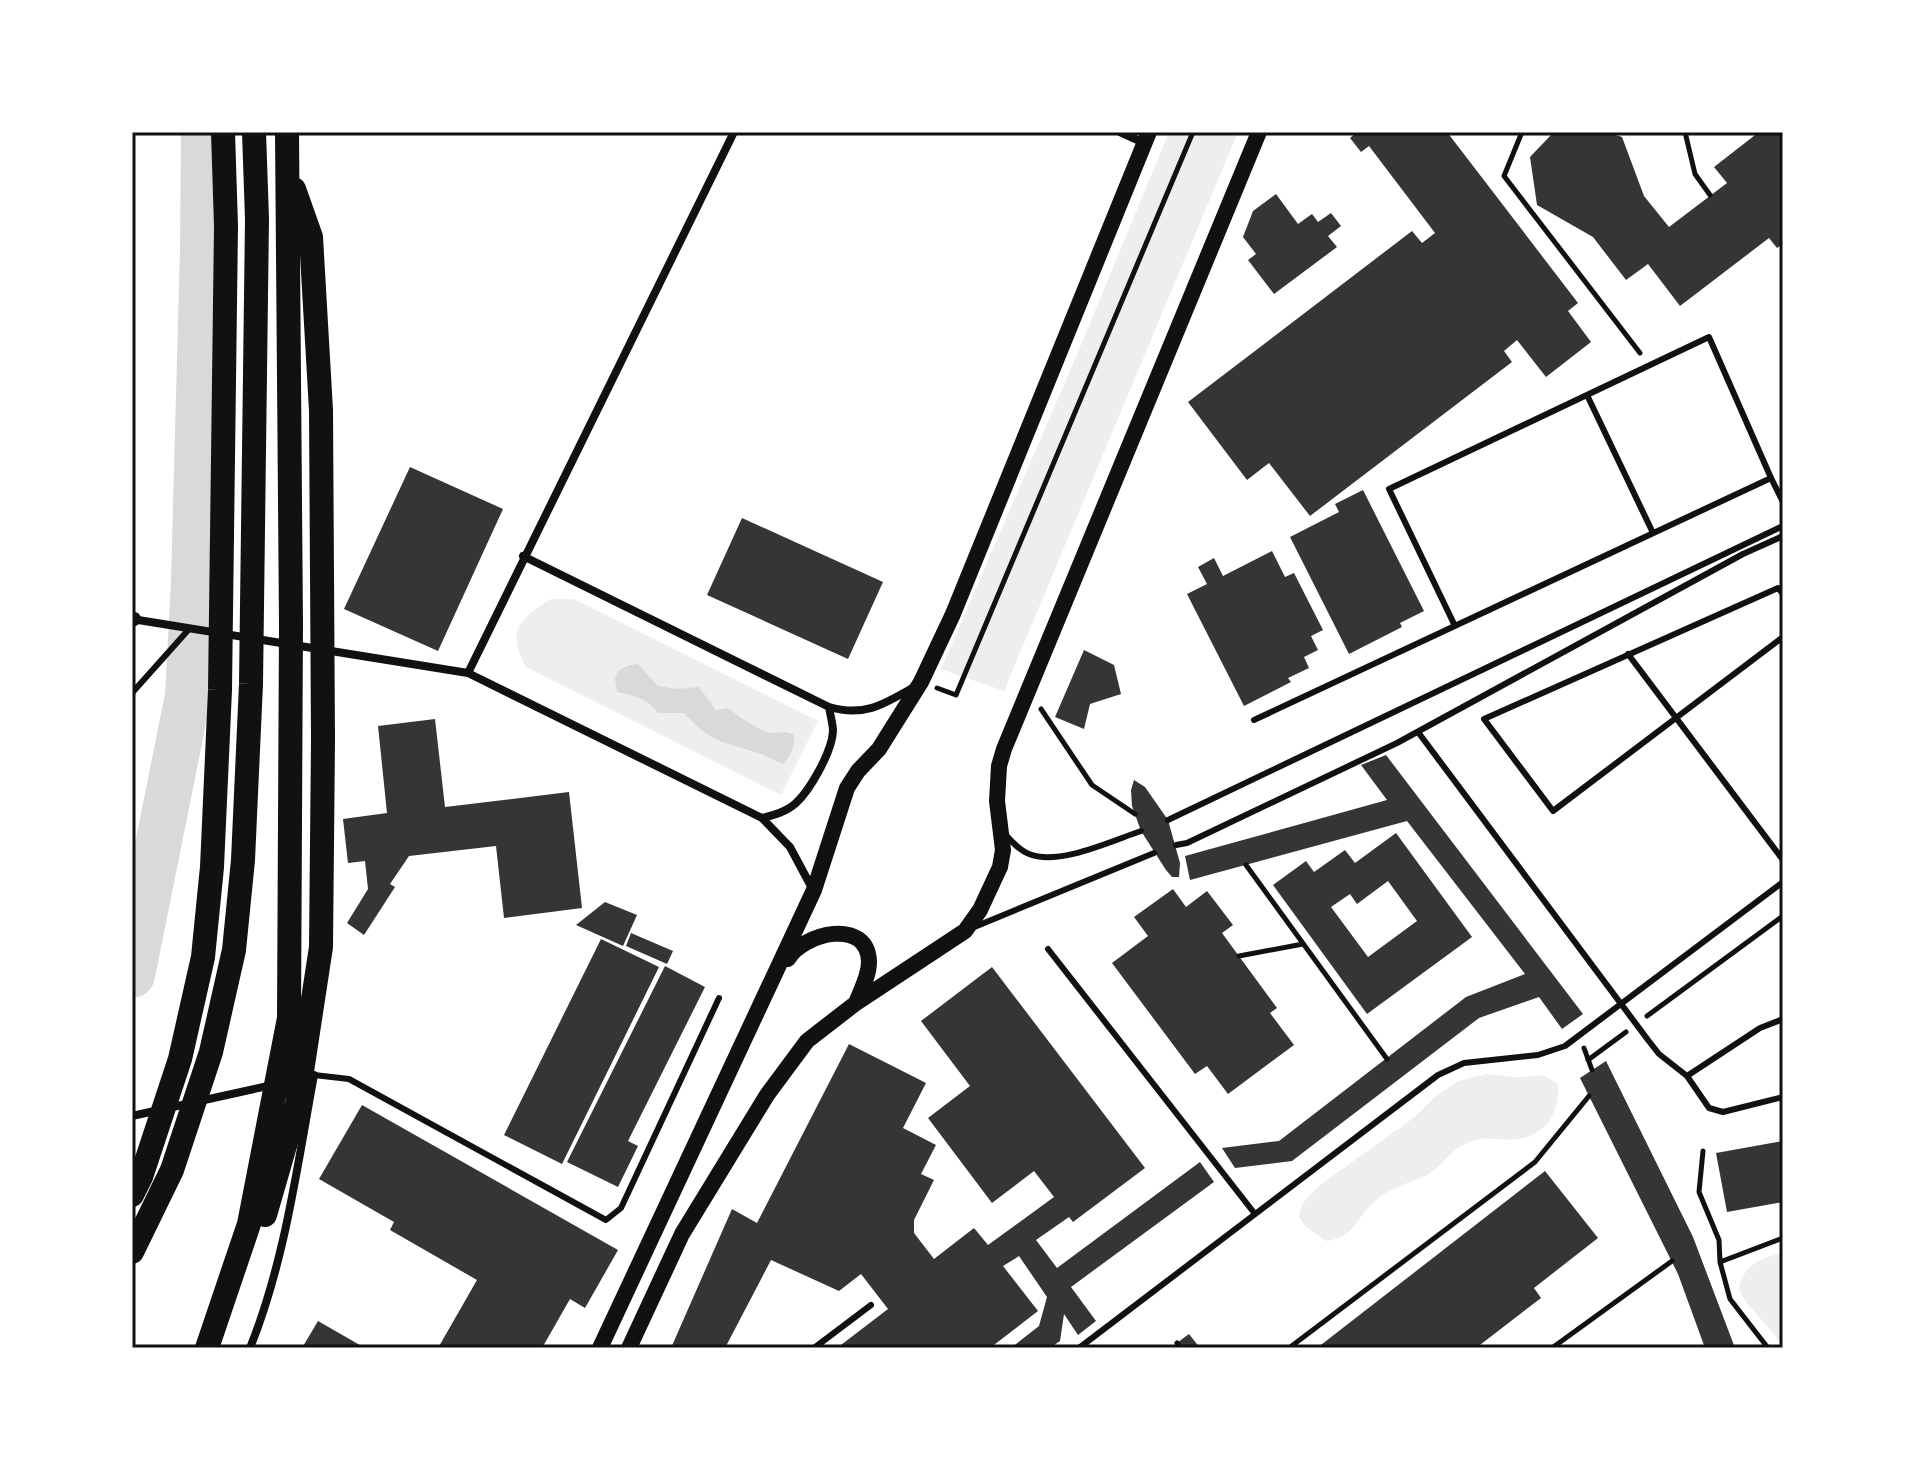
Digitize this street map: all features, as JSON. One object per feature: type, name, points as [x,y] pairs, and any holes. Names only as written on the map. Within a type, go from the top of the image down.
[{"type":"highway","points":[[132,1195],[141,1177],[180,1059],[203,957],[212,867],[220,690],[226,226],[223,132]]},
{"type":"highway","points":[[132,1252],[172,1170],[211,1052],[234,950],[243,860],[251,684],[257,219],[254,132]]},
{"type":"highway","points":[[207,1348],[249,1224],[289,1018],[291,609],[287,132]]},
{"type":"highway","points":[[226,1348],[297,1104],[321,947],[321,410],[311,237],[288,172]]},
{"type":"main road","points":[[629,1348],[682,1234],[767,1095],[807,1041],[856,1003],[965,931],[980,910],[1000,867],[1003,850],[997,801],[999,766],[1004,749],[1259,132]]},
{"type":"main road","points":[[600,1348],[814,890],[847,788],[879,749],[921,682],[953,614],[1146,137]]},
{"type":"main road","points":[[761,1004],[792,951],[816,937],[841,933],[856,938],[868,955],[867,978],[856,1003]]},
{"type":"street","points":[[468,673],[734,132]]},
{"type":"street","points":[[1120,132],[1146,137]]},
{"type":"street","points":[[523,556],[829,707],[851,713],[893,700],[921,682]]},
{"type":"street","points":[[133,619],[468,673],[762,818],[790,847],[814,890]]},
{"type":"street","points":[[762,818],[783,812],[797,803],[813,780],[826,756],[833,732],[829,707]]},
{"type":"street","points":[[132,1116],[202,1103],[314,1075],[284,1240],[271,1291],[250,1348]]},
{"type":"lane","points":[[1455,626],[1389,489],[1709,337],[1783,502]]},
{"type":"lane","points":[[1587,395],[1653,533]]},
{"type":"lane","points":[[1254,720],[1771,478]]},
{"type":"lane","points":[[1168,820],[1783,526]]},
{"type":"lane","points":[[1176,845],[1187,843],[1418,732],[1729,562],[1783,536]]},
{"type":"lane","points":[[1783,594],[1778,588],[1484,719],[1553,811],[1783,637]]},
{"type":"lane","points":[[132,693],[190,628]]},
{"type":"lane","points":[[1628,654],[1783,860]]},
{"type":"lane","points":[[1418,732],[1659,1054],[1687,1076],[1709,1108],[1723,1112],[1783,1097]]},
{"type":"lane","points":[[1001,830],[1029,854],[1046,857],[1063,856],[1141,831]]},
{"type":"lane","points":[[965,931],[1154,853]]},
{"type":"lane","points":[[1079,1348],[1438,1075],[1464,1063],[1551,1053],[1588,1030],[1783,882]]},
{"type":"lane","points":[[1048,949],[1255,1214]]},
{"type":"lane","points":[[314,1075],[349,1079],[606,1220],[621,1208],[719,998]]},
{"type":"lane","points":[[1687,1076],[1760,1028],[1782,1018]]},
{"type":"lane","points":[[814,1348],[871,1305]]},
{"type":"path","points":[[956,695],[1193,132]]},
{"type":"path","points":[[1522,132],[1504,176],[1650,366]]},
{"type":"path","points":[[1685,132],[1695,174],[1710,195]]},
{"type":"path","points":[[1029,691],[1092,785],[1135,814]]},
{"type":"path","points":[[1246,865],[1387,1059]]},
{"type":"path","points":[[1588,1060],[1783,916]]},
{"type":"path","points":[[1239,956],[1303,944]]},
{"type":"path","points":[[1289,1348],[1535,1162],[1589,1096]]},
{"type":"path","points":[[1703,1151],[1699,1192],[1719,1240],[1720,1262],[1730,1299],[1768,1348]]},
{"type":"path","points":[[1720,1262],[1783,1238]]},
{"type":"path","points":[[1552,1348],[1672,1261]]},
{"type":"shaded area","points":[[1169,132],[1238,132],[1004,691],[941,669],[1076,357]]},
{"type":"shaded area","points":[[551,599],[574,599],[818,721],[781,795],[526,667],[517,644],[519,627],[531,613]]},
{"type":"shaded area","points":[[638,664],[658,686],[677,689],[699,687],[716,710],[728,708],[763,730],[794,735],[789,757],[784,764],[724,742],[701,730],[684,713],[658,713],[645,701],[617,692],[615,679],[618,671]]},
{"type":"shaded area","points":[[1486,1074],[1516,1077],[1539,1075],[1552,1080],[1558,1085],[1558,1094],[1550,1120],[1529,1137],[1468,1142],[1432,1172],[1377,1199],[1350,1230],[1336,1239],[1326,1241],[1306,1227],[1299,1217],[1302,1204],[1320,1185],[1416,1116],[1435,1097],[1458,1081]]},
{"type":"shaded area","points":[[1783,1253],[1783,1348],[1746,1302],[1739,1288],[1745,1273],[1755,1263]]},
{"type":"building","points":[[1357,132],[1447,132],[1578,303],[1568,311],[1591,342],[1546,377],[1517,340],[1504,351],[1512,362],[1310,516],[1269,463],[1247,480],[1188,402],[1412,231],[1422,243],[1435,233],[1369,146],[1361,152],[1350,138]]},
{"type":"building","points":[[1556,132],[1607,132],[1622,137],[1644,196],[1669,227],[1727,183],[1714,167],[1759,132],[1783,132],[1783,250],[1769,238],[1680,306],[1648,264],[1626,280],[1593,237],[1537,205],[1530,157]]},
{"type":"building","points":[[1276,194],[1298,224],[1312,214],[1318,222],[1331,213],[1341,226],[1328,236],[1337,247],[1274,294],[1248,260],[1256,254],[1243,237],[1253,211]]},
{"type":"building","points":[[410,467],[503,509],[438,651],[344,609]]},
{"type":"building","points":[[1363,490],[1424,611],[1400,623],[1402,627],[1349,654],[1290,537],[1339,512],[1335,504]]},
{"type":"building","points":[[742,518],[883,582],[848,659],[707,595]]},
{"type":"building","points":[[1272,551],[1285,577],[1294,573],[1323,630],[1311,636],[1318,650],[1304,657],[1309,668],[1288,678],[1291,682],[1244,706],[1187,594],[1207,584],[1198,567],[1214,558],[1223,576]]},
{"type":"building","points":[[1084,650],[1114,665],[1121,694],[1090,704],[1084,729],[1055,717]]},
{"type":"building","points":[[435,719],[445,807],[569,792],[582,908],[504,918],[496,846],[409,856],[390,884],[395,887],[364,935],[347,923],[368,889],[365,861],[348,863],[343,819],[387,813],[378,726]]},
{"type":"building","points":[[1386,755],[1583,1014],[1562,1029],[1539,997],[1479,1018],[1292,1161],[1235,1168],[1222,1148],[1279,1141],[1466,997],[1525,974],[1407,821],[1190,880],[1185,856],[1387,800],[1361,765]]},
{"type":"building","points":[[1134,780],[1145,787],[1168,820],[1180,863],[1179,877],[1172,877],[1166,870],[1141,831],[1132,806]]},
{"type":"building","points":[[1396,833],[1472,937],[1367,1014],[1273,885],[1306,861],[1314,872],[1345,850],[1355,863]],"holes":[[[1388,881],[1417,921],[1368,957],[1331,907],[1350,894],[1357,904]]]},
{"type":"building","points":[[1173,889],[1186,907],[1207,891],[1233,925],[1222,933],[1277,1008],[1270,1013],[1294,1045],[1228,1094],[1207,1066],[1195,1074],[1112,963],[1148,936],[1134,917]]},
{"type":"building","points":[[605,902],[637,915],[623,946],[576,925]]},
{"type":"building","points":[[631,933],[673,951],[667,964],[626,946]]},
{"type":"building","points":[[601,939],[659,967],[562,1164],[504,1135]]},
{"type":"building","points":[[665,966],[705,987],[628,1141],[638,1146],[618,1187],[567,1162]]},
{"type":"building","points":[[992,967],[1145,1168],[1073,1222],[1069,1217],[1036,1240],[1057,1268],[1200,1162],[1214,1182],[1071,1287],[1096,1321],[1078,1335],[1064,1314],[1060,1341],[1050,1348],[1011,1348],[1039,1326],[1047,1297],[1019,1256],[1003,1266],[1038,1311],[990,1348],[837,1348],[888,1309],[861,1274],[839,1291],[771,1260],[725,1348],[671,1348],[732,1209],[757,1223],[849,1044],[926,1083],[903,1128],[936,1145],[921,1174],[934,1180],[914,1220],[914,1233],[934,1259],[974,1228],[988,1245],[1054,1197],[1034,1171],[992,1203],[928,1118],[970,1086],[921,1021]]},
{"type":"building","points":[[1606,1061],[1693,1237],[1735,1348],[1705,1348],[1678,1274],[1580,1078]]},
{"type":"building","points":[[362,1105],[618,1250],[585,1308],[570,1299],[542,1348],[438,1348],[477,1280],[390,1230],[394,1222],[319,1179]]},
{"type":"building","points":[[1783,1141],[1783,1202],[1727,1212],[1716,1153]]},
{"type":"building","points":[[1545,1171],[1598,1238],[1534,1288],[1541,1298],[1476,1348],[1317,1348]]},
{"type":"building","points":[[318,1321],[365,1348],[302,1348]]},
{"type":"building","points":[[1189,1334],[1200,1348],[1170,1348]]},
{"type":"waterway","points":[[132,975],[188,696],[194,580],[204,132]]}]
